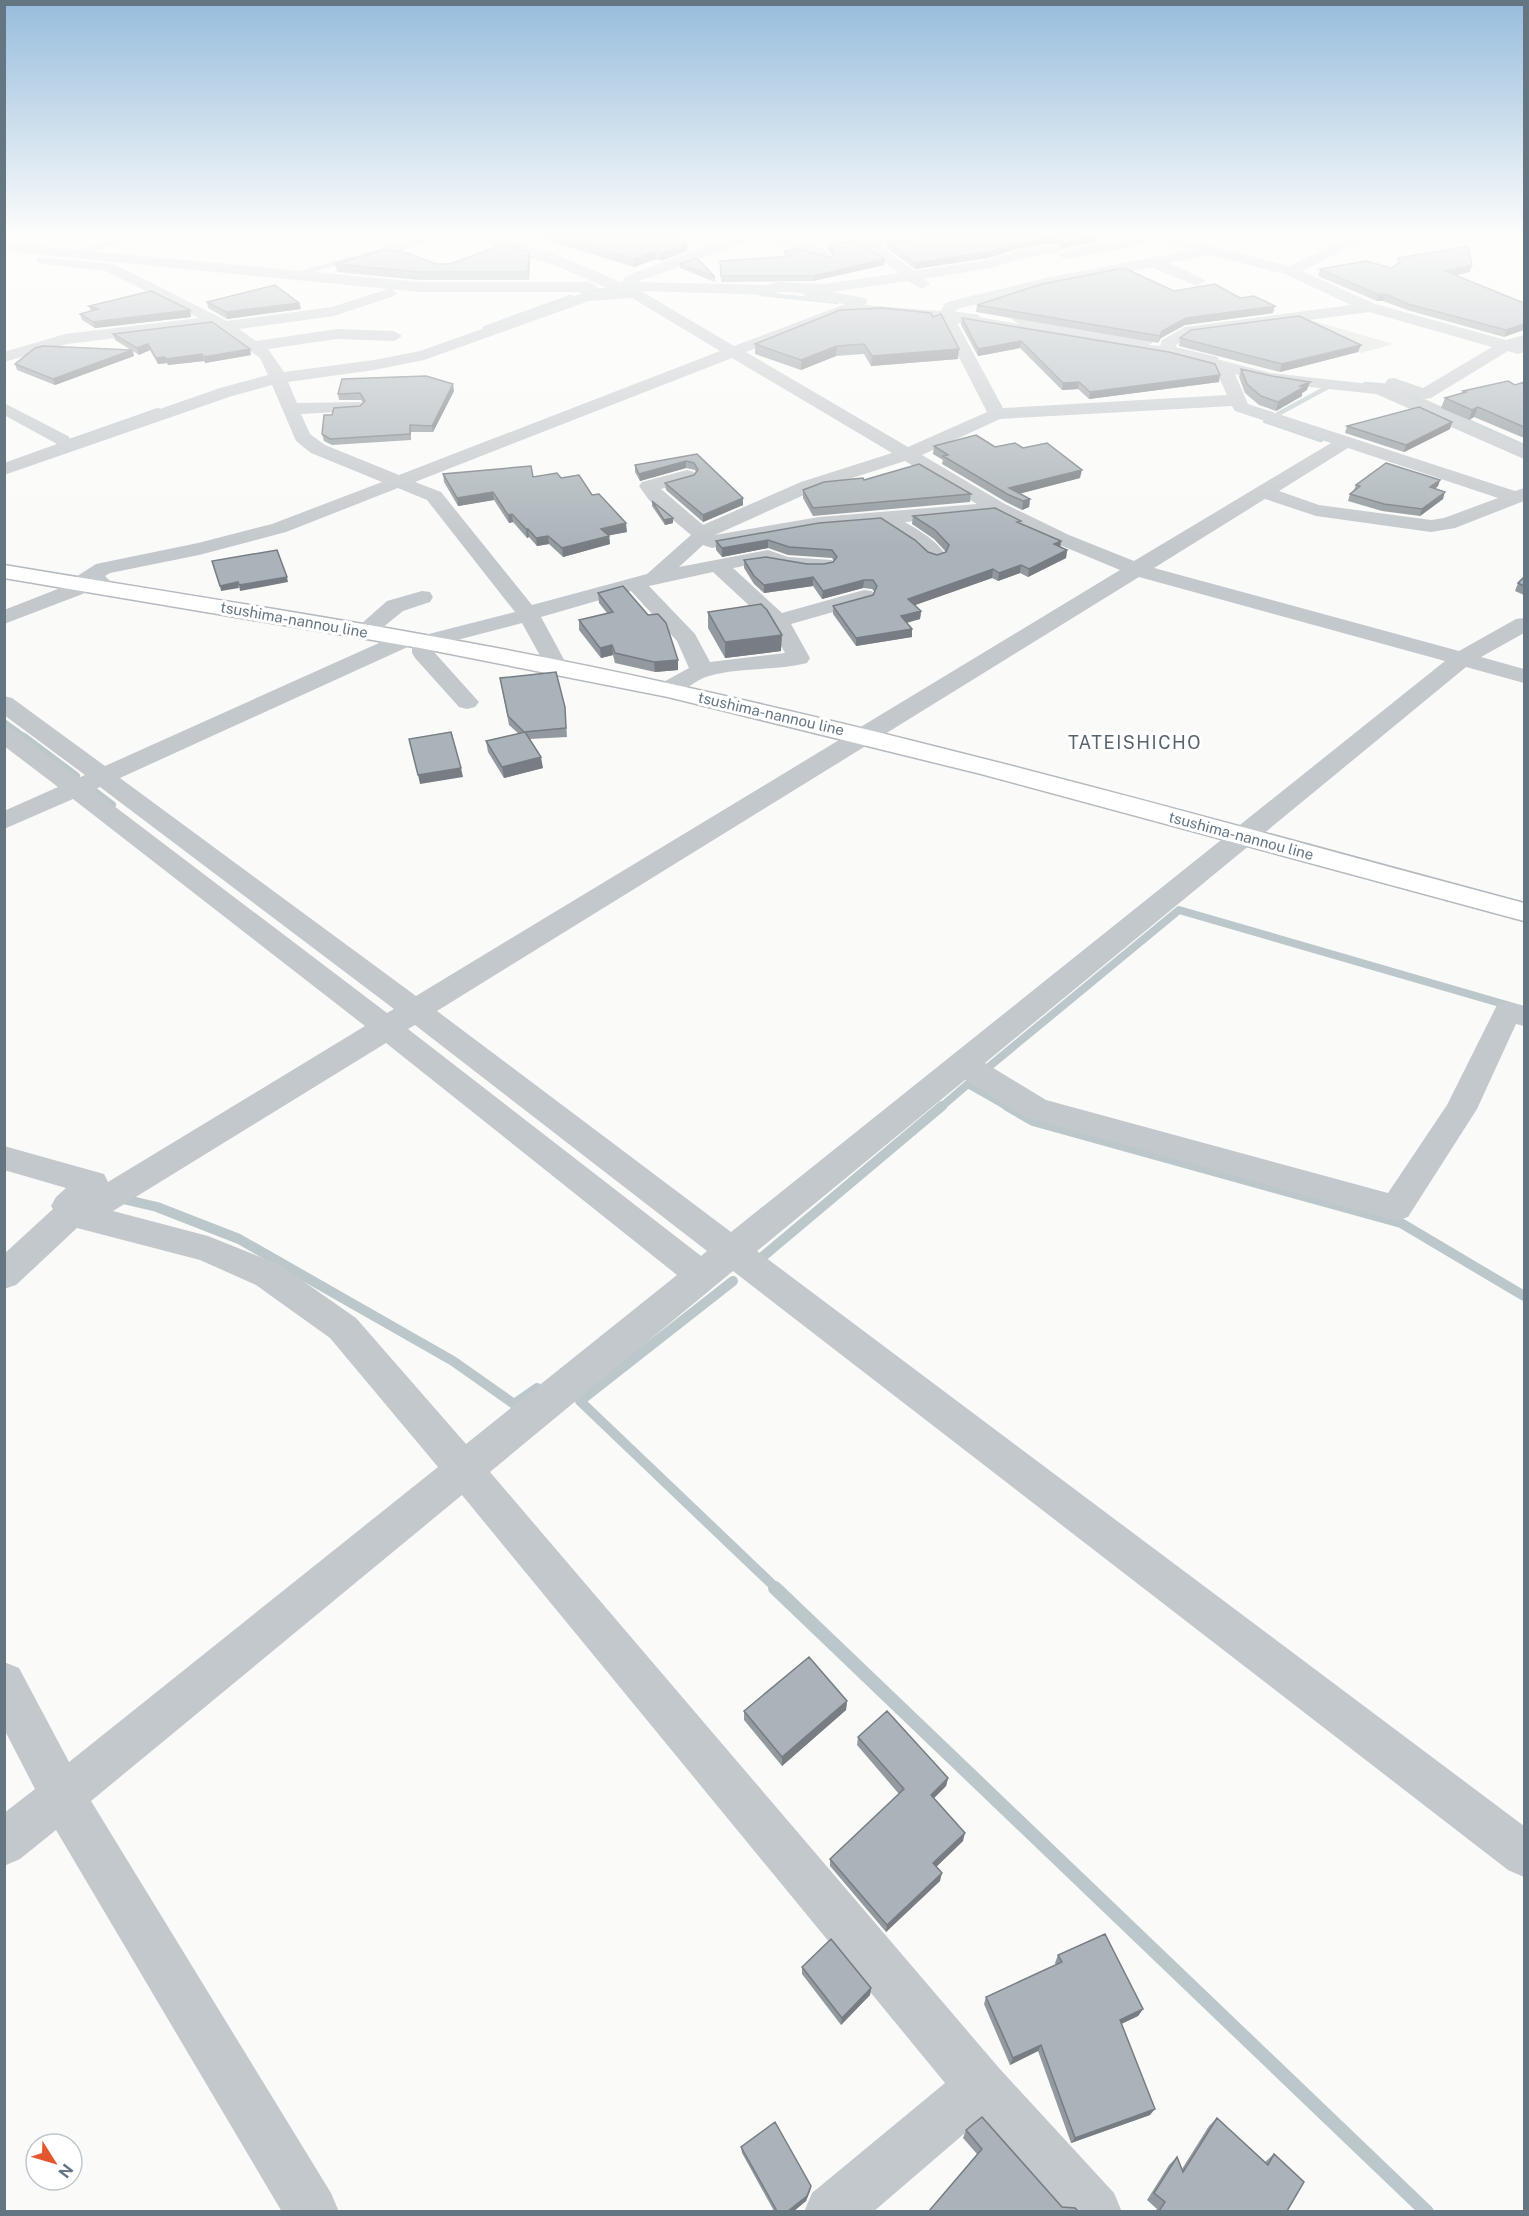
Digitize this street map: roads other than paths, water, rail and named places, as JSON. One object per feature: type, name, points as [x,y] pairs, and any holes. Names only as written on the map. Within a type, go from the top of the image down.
[{"type":"main road","name":"tsushima-nannou line","points":[[4,572],[415,640],[666,690],[853,734],[1524,912]]},
{"type":"street","points":[[4,357],[60,340]]},
{"type":"street","points":[[245,340],[266,355],[302,437],[308,444],[434,496],[529,615],[557,667]]},
{"type":"street","points":[[253,346],[293,340]]},
{"type":"street","points":[[4,460],[227,382],[410,351],[440,340]]},
{"type":"street","points":[[4,469],[275,375],[374,365],[424,355],[464,340]]},
{"type":"street","points":[[716,340],[999,508],[1062,539],[1130,567],[1249,602],[1524,676]]},
{"type":"street","points":[[4,628],[117,571],[274,540],[404,483],[774,340]]},
{"type":"street","points":[[962,340],[997,414]]},
{"type":"street","points":[[1143,340],[1168,343],[1278,370],[1369,379],[1413,388],[1507,340]]},
{"type":"street","points":[[1168,343],[1172,340]]},
{"type":"street","points":[[1486,340],[1524,350]]},
{"type":"street","points":[[1499,344],[1521,340]]},
{"type":"street","points":[[1168,343],[1223,367],[1271,378],[1341,384],[1392,393],[1460,415],[1524,453]]},
{"type":"street","points":[[1223,367],[1241,407],[1340,441],[1520,495]]},
{"type":"street","points":[[1280,420],[1341,384]]},
{"type":"street","points":[[645,581],[711,528],[808,486],[909,454],[997,414],[1238,400]]},
{"type":"street","points":[[290,409],[355,406]]},
{"type":"street","points":[[4,408],[62,440]]},
{"type":"street","points":[[1130,567],[1263,492],[1340,441]]},
{"type":"street","points":[[4,1275],[75,1214],[378,1022],[1340,441]]},
{"type":"street","points":[[687,476],[649,486],[656,496],[712,542],[819,523],[999,508]]},
{"type":"street","points":[[1263,492],[1316,510],[1431,526],[1448,524],[1520,495]]},
{"type":"street","points":[[884,518],[923,542],[936,555]]},
{"type":"street","points":[[4,821],[415,640],[529,615],[544,608],[645,581],[717,565],[768,556],[777,561],[793,564],[825,564]]},
{"type":"street","points":[[666,690],[702,670],[799,658],[778,621],[717,565]]},
{"type":"street","points":[[645,581],[687,639],[702,670]]},
{"type":"street","points":[[4,618],[91,586]]},
{"type":"street","points":[[778,621],[864,596]]},
{"type":"street","points":[[363,632],[395,606],[422,597]]},
{"type":"street","points":[[4,1843],[1463,658],[1524,624]]},
{"type":"street","points":[[415,640],[423,653],[467,702]]},
{"type":"street","points":[[4,704],[88,783],[378,1022],[701,1275]]},
{"type":"street","points":[[4,734],[88,783],[407,1004],[1524,1854]]},
{"type":"street","points":[[963,1064],[1036,1109],[1396,1208],[1461,1109],[1507,1012],[1524,1016]]},
{"type":"street","points":[[378,1022],[92,1183],[68,1206],[75,1214],[208,1249],[268,1275],[343,1328],[981,2086],[1095,2211]]},
{"type":"street","points":[[4,1158],[92,1183]]},
{"type":"street","points":[[4,1683],[62,1796],[312,2211]]},
{"type":"street","points":[[831,2211],[981,2086]]},
{"type":"waterway","points":[[1109,340],[1119,342]]},
{"type":"waterway","points":[[1165,347],[1216,359]]},
{"type":"waterway","points":[[1365,384],[1390,386],[1524,446]]},
{"type":"waterway","points":[[1278,414],[1326,388]]},
{"type":"waterway","points":[[61,444],[158,410]]},
{"type":"waterway","points":[[1269,420],[1265,421],[1321,440]]},
{"type":"waterway","points":[[4,722],[26,738]]},
{"type":"waterway","points":[[24,737],[76,776]]},
{"type":"waterway","points":[[95,792],[112,805]]},
{"type":"waterway","points":[[985,1070],[1179,910],[1524,1010]]},
{"type":"waterway","points":[[940,1108],[968,1084],[1010,1108]]},
{"type":"waterway","points":[[760,1259],[942,1106]]},
{"type":"waterway","points":[[1007,1106],[1033,1121],[1401,1223],[1524,1296]]},
{"type":"waterway","points":[[123,1199],[157,1207],[239,1239],[453,1361],[514,1404],[537,1388]]},
{"type":"waterway","points":[[733,1281],[580,1401],[777,1589]]},
{"type":"waterway","points":[[775,1588],[1427,2212]]},
{"type":"district","name":"TATEISHICHO","points":[[1135,743]]}]
